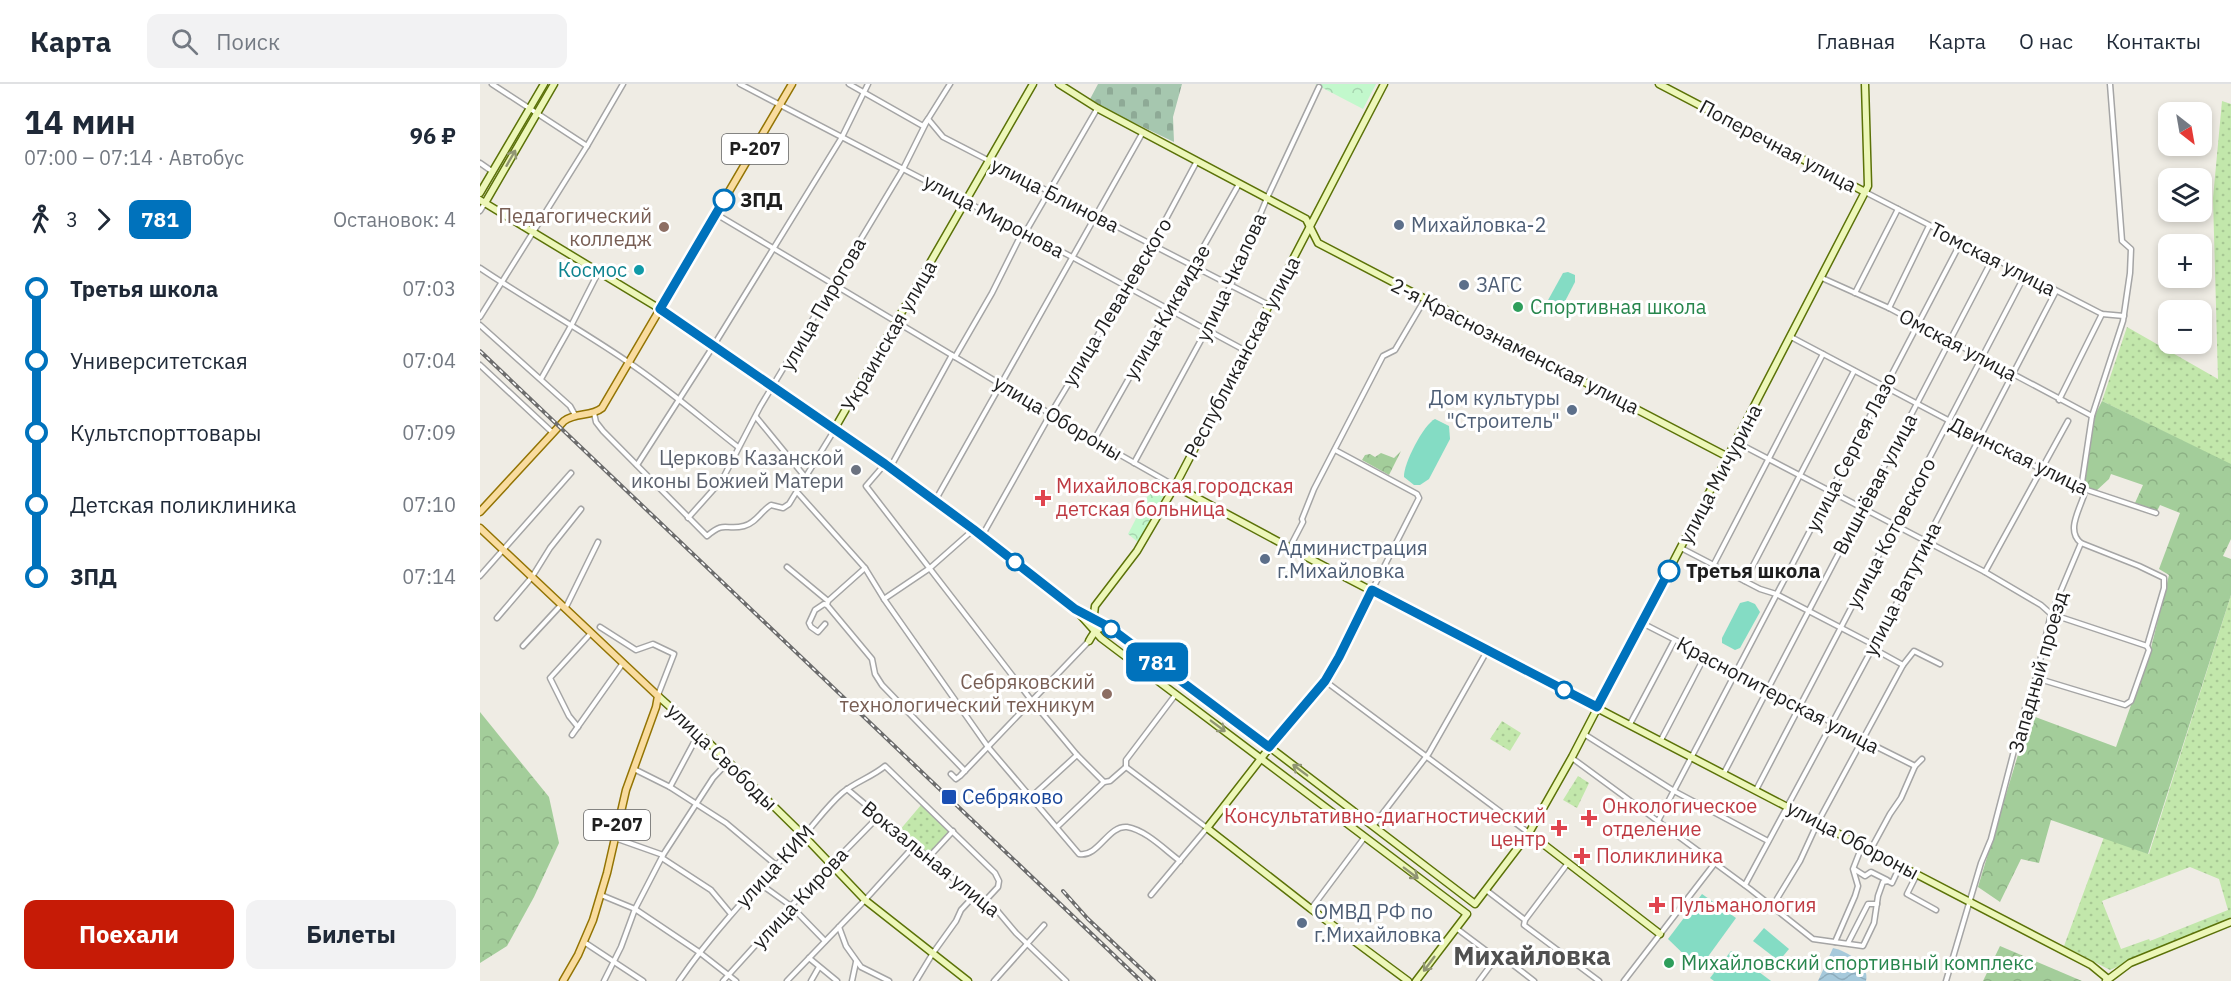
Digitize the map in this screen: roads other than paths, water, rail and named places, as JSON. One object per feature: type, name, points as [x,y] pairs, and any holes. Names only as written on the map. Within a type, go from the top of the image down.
[{"type":"main road","name":"Р-207","points":[[594,413],[602,408],[792,84]]},
{"type":"main road","points":[[480,512],[568,418],[594,413]]},
{"type":"main road","name":"улица Свободы","points":[[480,528],[658,696]]},
{"type":"main road","name":"Р-207","points":[[563,981],[584,942],[601,895],[633,768],[658,696]]},
{"type":"street","points":[[492,84],[587,146]]},
{"type":"street","points":[[480,193],[544,84]]},
{"type":"street","points":[[480,211],[482,201],[554,84]]},
{"type":"street","points":[[480,317],[623,84]]},
{"type":"street","name":"улица Миронова","points":[[740,84],[1072,257],[1246,351]]},
{"type":"street","points":[[849,84],[923,126],[928,119]]},
{"type":"street","points":[[637,465],[842,137],[868,84]]},
{"type":"street","name":"улица Пирогова","points":[[688,518],[722,480],[738,447],[903,169],[928,119],[950,84]]},
{"type":"street","name":"Украинская улица","points":[[798,493],[1033,84]]},
{"type":"street","points":[[1059,84],[1097,108],[1306,219],[1318,243]]},
{"type":"street","name":"Республиканская улица","points":[[1093,630],[1095,606],[1137,551],[1175,486],[1384,84]]},
{"type":"street","name":"Поперечная улица","points":[[1659,84],[1865,192]]},
{"type":"street","points":[[1865,84],[1868,179],[1865,192]]},
{"type":"street","points":[[2036,678],[2125,705],[2131,701],[2149,650],[2147,646],[2164,588],[2164,578],[2081,543],[2075,538],[2073,531],[2084,495],[2081,489],[2092,416],[2124,316],[2131,249],[2122,241],[2110,84]]},
{"type":"street","name":"улица Чкалова","points":[[1134,463],[1231,285],[1267,198],[1319,87]]},
{"type":"street","points":[[1097,108],[1024,232],[992,293],[887,466],[866,486],[1032,701],[1077,755],[1104,782]]},
{"type":"street","name":"улица Блинова","points":[[928,119],[943,136],[1270,305]]},
{"type":"street","points":[[935,501],[1143,132]]},
{"type":"street","name":"улица Леваневского","points":[[982,536],[1051,413],[1152,245],[1197,161]]},
{"type":"street","points":[[480,164],[493,172]]},
{"type":"street","name":"улица Киквидзе","points":[[1094,440],[1239,184]]},
{"type":"street","name":"Томская улица","points":[[1865,192],[2102,314],[2124,316]]},
{"type":"street","name":"улица Мичурина","points":[[1373,826],[1475,904],[1486,890],[1529,833],[1572,757],[1865,192]]},
{"type":"street","points":[[482,201],[660,309],[835,428],[973,529],[1075,609],[1109,627],[1373,826]]},
{"type":"street","points":[[1855,293],[1898,209]]},
{"type":"street","name":"улица Обороны","points":[[716,214],[1175,486],[2091,965],[2107,980]]},
{"type":"street","points":[[1306,219],[1316,215]]},
{"type":"street","points":[[1889,308],[1929,226]]},
{"type":"street","points":[[1302,243],[1311,240],[1318,243]]},
{"type":"street","name":"улица Сергея Лазо","points":[[1658,821],[1961,242]]},
{"type":"street","name":"2-я Краснознаменская улица","points":[[1318,243],[1728,457]]},
{"type":"street","name":"Вишнёвая улица","points":[[1724,773],[1993,258]]},
{"type":"street","points":[[480,268],[629,362],[679,398],[738,447]]},
{"type":"street","points":[[541,379],[599,270]]},
{"type":"street","name":"улица Котовского","points":[[1756,790],[2025,275]]},
{"type":"street","name":"Омская улица","points":[[1822,278],[1889,308],[2092,416]]},
{"type":"street","name":"улица Ватутина","points":[[1745,885],[1929,543],[1930,533],[2056,291]]},
{"type":"street","points":[[1290,547],[1303,522],[1305,508],[1383,356],[1395,350],[1425,299]]},
{"type":"street","points":[[2059,400],[2102,314]]},
{"type":"street","points":[[480,324],[570,406],[575,415]]},
{"type":"street","name":"Двинская улица","points":[[1791,337],[2041,470],[2081,489],[2156,513]]},
{"type":"street","points":[[1714,564],[1823,354]]},
{"type":"street","points":[[480,365],[553,433]]},
{"type":"street","points":[[1745,581],[1854,371]]},
{"type":"street","points":[[594,413],[596,422],[603,431],[707,536],[718,527],[745,526],[756,520],[771,505],[783,508],[798,493],[865,568],[884,599],[988,747],[1080,854],[1088,854],[1115,831],[1131,828],[1143,833],[1179,861]]},
{"type":"street","points":[[756,417],[806,478]]},
{"type":"street","points":[[1985,572],[2068,421]]},
{"type":"street","points":[[1736,442],[1985,572],[2041,605],[2050,614],[2147,646]]},
{"type":"street","points":[[1151,895],[1207,828],[1269,747],[1325,681],[1419,498],[1417,494],[1335,450]]},
{"type":"street","points":[[480,576],[571,473]]},
{"type":"street","points":[[497,618],[532,577],[550,548],[581,509]]},
{"type":"street","points":[[884,599],[930,568],[973,529]]},
{"type":"street","points":[[523,646],[563,607],[598,542]]},
{"type":"street","name":"Западный проезд","points":[[1946,981],[1981,863],[1991,839],[2027,701],[2036,678],[2050,614],[2081,543]]},
{"type":"street","points":[[1681,548],[1760,590],[1776,594],[1841,627],[1874,645],[1874,649],[1903,665]]},
{"type":"street","points":[[787,567],[828,603],[872,659],[875,674],[882,685],[965,771]]},
{"type":"street","points":[[825,624],[818,632],[811,627],[809,623],[815,610],[828,603],[865,568]]},
{"type":"street","points":[[1075,609],[1089,610],[1095,606]]},
{"type":"street","points":[[1075,609],[1101,638],[1467,914],[1416,981]]},
{"type":"street","name":"Краснопитерская улица","points":[[1641,623],[1915,766]]},
{"type":"street","points":[[600,627],[630,648],[641,650],[653,644],[674,654],[658,696]]},
{"type":"street","points":[[1089,641],[1093,630],[1109,627]]},
{"type":"street","points":[[1101,638],[1102,630],[1109,627]]},
{"type":"street","points":[[578,727],[569,716],[550,678],[591,633]]},
{"type":"street","points":[[951,774],[956,779],[965,771],[1089,641],[1101,638]]},
{"type":"street","points":[[1630,724],[1674,640]]},
{"type":"street","points":[[1311,909],[1427,756],[1487,650]]},
{"type":"street","points":[[1772,907],[1800,861],[1818,822],[1903,665],[1914,651],[1940,664]]},
{"type":"street","points":[[1661,740],[1705,656]]},
{"type":"street","points":[[572,735],[623,663]]},
{"type":"street","points":[[1325,681],[1660,934]]},
{"type":"street","points":[[1057,827],[1104,782],[1110,781],[1126,767],[1126,760],[1176,694]]},
{"type":"street","name":"улица Свободы","points":[[658,696],[804,836],[865,900],[968,981]]},
{"type":"street","points":[[670,787],[699,733]]},
{"type":"street","points":[[1584,734],[1674,791],[1768,841]]},
{"type":"street","points":[[1030,798],[1077,755]]},
{"type":"street","points":[[1572,757],[1745,885],[1813,939],[1863,946],[1874,923],[1883,882],[1888,880]]},
{"type":"street","points":[[1871,849],[1901,798],[1915,766],[1922,759]]},
{"type":"street","points":[[604,981],[635,909],[663,856],[713,778],[728,762]]},
{"type":"street","name":"улица КИМ","points":[[679,981],[699,952],[731,914],[804,836],[827,807],[847,789],[876,774],[885,766],[954,831]]},
{"type":"street","points":[[1126,767],[1408,981]]},
{"type":"street","points":[[633,768],[670,787],[726,823],[776,865]]},
{"type":"street","name":"Вокзальная улица","points":[[847,789],[974,896],[999,912],[1027,944],[1066,981]]},
{"type":"street","name":"улица Кирова","points":[[723,981],[790,906],[878,817]]},
{"type":"street","points":[[929,857],[954,831],[998,877],[998,887],[985,901]]},
{"type":"street","points":[[614,838],[663,856],[711,890],[731,914]]},
{"type":"street","points":[[1834,942],[1858,886],[1853,869],[1862,845]]},
{"type":"street","points":[[787,981],[914,846]]},
{"type":"street","points":[[1568,863],[1525,920],[1524,925],[1599,981]]},
{"type":"street","points":[[1624,981],[1715,863]]},
{"type":"street","points":[[1853,869],[1865,876],[1871,872],[1892,883],[1900,865]]},
{"type":"street","points":[[1917,874],[1907,894],[1936,910]]},
{"type":"street","points":[[759,883],[790,906],[825,941]]},
{"type":"street","points":[[1486,890],[1525,920]]},
{"type":"street","points":[[601,895],[635,909],[699,952],[736,981]]},
{"type":"street","points":[[916,981],[961,910],[974,896]]},
{"type":"street","points":[[1848,943],[1868,904],[1877,904]]},
{"type":"street","points":[[2107,980],[2130,963],[2231,922]]},
{"type":"street","points":[[994,981],[1044,925]]},
{"type":"street","points":[[839,926],[843,940],[856,962],[869,973],[889,981]]},
{"type":"street","points":[[1456,928],[1496,958]]},
{"type":"street","points":[[584,942],[643,981]]},
{"type":"street","points":[[1480,979],[1499,954],[1534,981]]},
{"type":"street","points":[[809,958],[837,981]]},
{"type":"street","points":[[852,981],[856,962]]},
{"type":"street","points":[[811,981],[819,967]]},
{"type":"water","points":[[1833,948],[1845,952],[1861,964],[1866,981],[1818,981]]},
{"type":"railway","points":[[480,351],[1141,981]]},
{"type":"railway","points":[[1063,891],[1088,919],[1154,981]]},
{"type":"place","name":"ЗПД","points":[[724,200]]},
{"type":"place","name":"Михайловка-2","points":[[1399,225]]},
{"type":"place","name":"Педагогический колледж","points":[[664,227]]},
{"type":"place","name":"Космос","points":[[639,270]]},
{"type":"place","name":"ЗАГС","points":[[1464,285]]},
{"type":"place","name":"Спортивная школа","points":[[1518,307]]},
{"type":"place","name":"Дом культуры \"Строитель\"","points":[[1572,410]]},
{"type":"place","name":"Церковь Казанской иконы Божией Матери","points":[[856,470]]},
{"type":"place","name":"Михайловская городская детская больница","points":[[1043,498]]},
{"type":"place","name":"Администрация г.Михайловка","points":[[1265,559]]},
{"type":"place","name":"Третья школа","points":[[1669,571]]},
{"type":"place","name":"Себряковский технологический техникум","points":[[1107,694]]},
{"type":"place","name":"Себряково","points":[[949,797]]},
{"type":"place","name":"Онкологическое отделение","points":[[1589,818]]},
{"type":"place","name":"Консультативно-диагностический центр","points":[[1559,828]]},
{"type":"place","name":"Поликлиника","points":[[1582,856]]},
{"type":"place","name":"Пульманология","points":[[1657,905]]},
{"type":"place","name":"ОМВД РФ по г.Михайловка","points":[[1302,923]]},
{"type":"place","name":"Михайловский спортивный комплекс","points":[[1669,963]]},
{"type":"district","name":"Михайловка","points":[[1532,956]]}]
